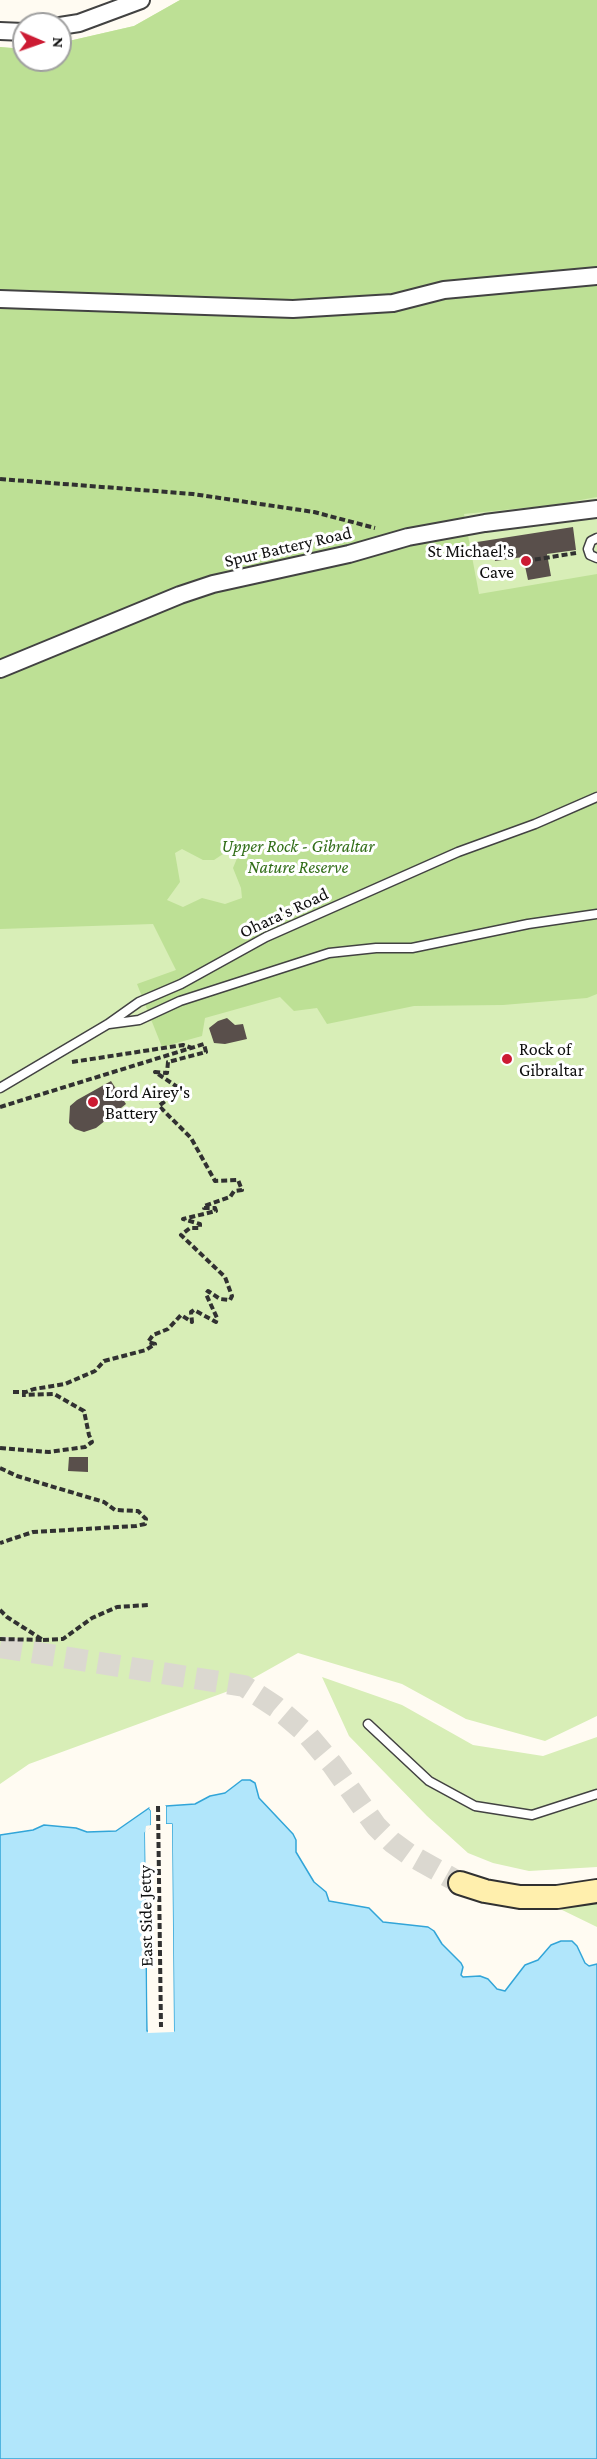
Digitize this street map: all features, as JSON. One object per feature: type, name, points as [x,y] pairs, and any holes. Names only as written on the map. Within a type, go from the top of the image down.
[{"type":"main road","points":[[460,1883],[520,1898],[557,1898],[597,1891]]},
{"type":"street","points":[[72,24],[141,0]]},
{"type":"street","points":[[0,299],[293,309],[393,303],[444,290],[597,276]]},
{"type":"street","name":"Spur Battery Road","points":[[0,669],[180,595],[213,584],[349,554],[408,537],[485,523],[597,509]]},
{"type":"lane","points":[[597,538],[591,542],[589,551],[593,558],[597,558]]},
{"type":"lane","name":"Ohara's Road","points":[[0,1088],[108,1024],[140,1002],[181,984],[266,937],[458,852],[535,824],[597,797]]},
{"type":"lane","points":[[108,1024],[139,1020],[180,1001],[329,953],[376,948],[412,948],[528,924],[597,914]]},
{"type":"lane","points":[[368,1724],[429,1781],[475,1806],[532,1815],[597,1794]]},
{"type":"path","points":[[0,479],[193,494],[315,512],[376,528]]},
{"type":"path","points":[[526,561],[589,551]]},
{"type":"path","points":[[0,1107],[204,1044],[206,1052],[168,1062],[167,1073],[155,1072],[179,1089],[157,1093],[169,1098],[159,1106],[191,1138],[215,1181],[238,1180],[242,1190],[234,1191],[230,1197],[204,1206],[204,1208],[215,1208],[216,1211],[183,1219],[200,1224],[200,1228],[190,1228],[181,1235],[225,1277],[232,1296],[230,1300],[219,1299],[208,1291],[206,1294],[217,1318],[216,1322],[194,1310],[191,1312],[192,1322],[181,1315],[168,1329],[154,1334],[148,1342],[154,1344],[146,1350],[104,1361],[94,1371],[65,1384],[26,1392],[13,1392],[25,1395],[54,1394],[84,1412],[88,1435],[92,1442],[90,1444],[49,1452],[0,1448]]},
{"type":"path","points":[[38,1064],[68,1062],[183,1045],[192,1048]]},
{"type":"path","points":[[0,1468],[17,1476],[104,1502],[116,1510],[138,1511],[146,1519],[145,1524],[136,1526],[33,1532],[0,1543]]},
{"type":"path","points":[[0,1639],[63,1639],[92,1618],[117,1607],[148,1605]]},
{"type":"path","points":[[0,1610],[6,1617],[43,1640]]},
{"type":"path","name":"East Side Jetty","points":[[159,1806],[160,2026]]},
{"type":"green space","name":"Upper Rock - Gibraltar Nature Reserve","points":[[180,0],[597,0],[597,1716],[545,1741],[466,1719],[402,1684],[298,1653],[234,1689],[29,1764],[0,1784],[0,47],[12,48],[12,72],[72,72],[72,40],[134,26]]},
{"type":"green space","points":[[180,0],[597,0],[597,497],[553,505],[464,514],[479,594],[597,574],[597,994],[587,998],[503,1005],[414,1006],[327,1024],[317,1008],[294,1011],[280,997],[205,1018],[202,1036],[162,1047],[137,984],[176,970],[153,924],[0,929],[0,47],[12,48],[12,72],[72,72],[72,40],[134,26]],"holes":[[[182,849],[203,860],[214,860],[229,850],[238,856],[233,868],[241,888],[242,898],[225,904],[202,898],[183,907],[167,900],[180,882],[175,853]]]},
{"type":"green space","points":[[322,1677],[402,1705],[473,1745],[543,1756],[597,1737],[597,1867],[529,1871],[493,1863],[468,1853],[427,1816],[349,1736]]},
{"type":"green space","points":[[597,1901],[597,1927],[558,1908]]},
{"type":"water","points":[[242,1780],[255,1783],[259,1798],[293,1834],[296,1840],[296,1852],[314,1882],[326,1892],[329,1901],[369,1908],[383,1922],[428,1927],[461,1963],[463,1977],[480,1976],[488,1979],[497,1989],[505,1991],[525,1965],[538,1960],[551,1945],[561,1941],[572,1941],[589,1966],[597,1964],[597,2459],[0,2459],[0,1835],[33,1830],[44,1825],[76,1828],[87,1832],[116,1831],[149,1808],[151,1825],[145,1833],[147,2031],[174,2031],[172,1824],[166,1824],[166,1806],[195,1804],[210,1796],[225,1793]]},
{"type":"pier","points":[[163,1806],[166,1806],[166,1824],[172,1824],[174,2032],[148,2033],[145,1833],[146,1826],[151,1825],[149,1808],[152,1807],[154,1825],[149,1829],[148,1834],[150,2030],[171,2030],[169,1827],[163,1825]]},
{"type":"building","points":[[573,527],[576,550],[547,554],[551,576],[528,580],[523,557],[495,561],[494,554],[479,556],[477,542]]},
{"type":"building","points":[[227,1018],[235,1025],[243,1024],[247,1039],[225,1044],[214,1043],[209,1028]]},
{"type":"building","points":[[111,1081],[126,1104],[96,1128],[84,1132],[75,1129],[69,1123],[70,1106]]},
{"type":"building","points":[[69,1457],[88,1457],[88,1472],[68,1471]]},
{"type":"tunnel","points":[[0,1647],[244,1686],[276,1707],[306,1733],[332,1764],[376,1826],[392,1842],[410,1855],[460,1883]]},
{"type":"place","name":"St Michael's Cave","points":[[526,561]]},
{"type":"place","name":"Rock of Gibraltar","points":[[507,1059]]},
{"type":"place","name":"Lord Airey's Battery","points":[[93,1102]]}]
